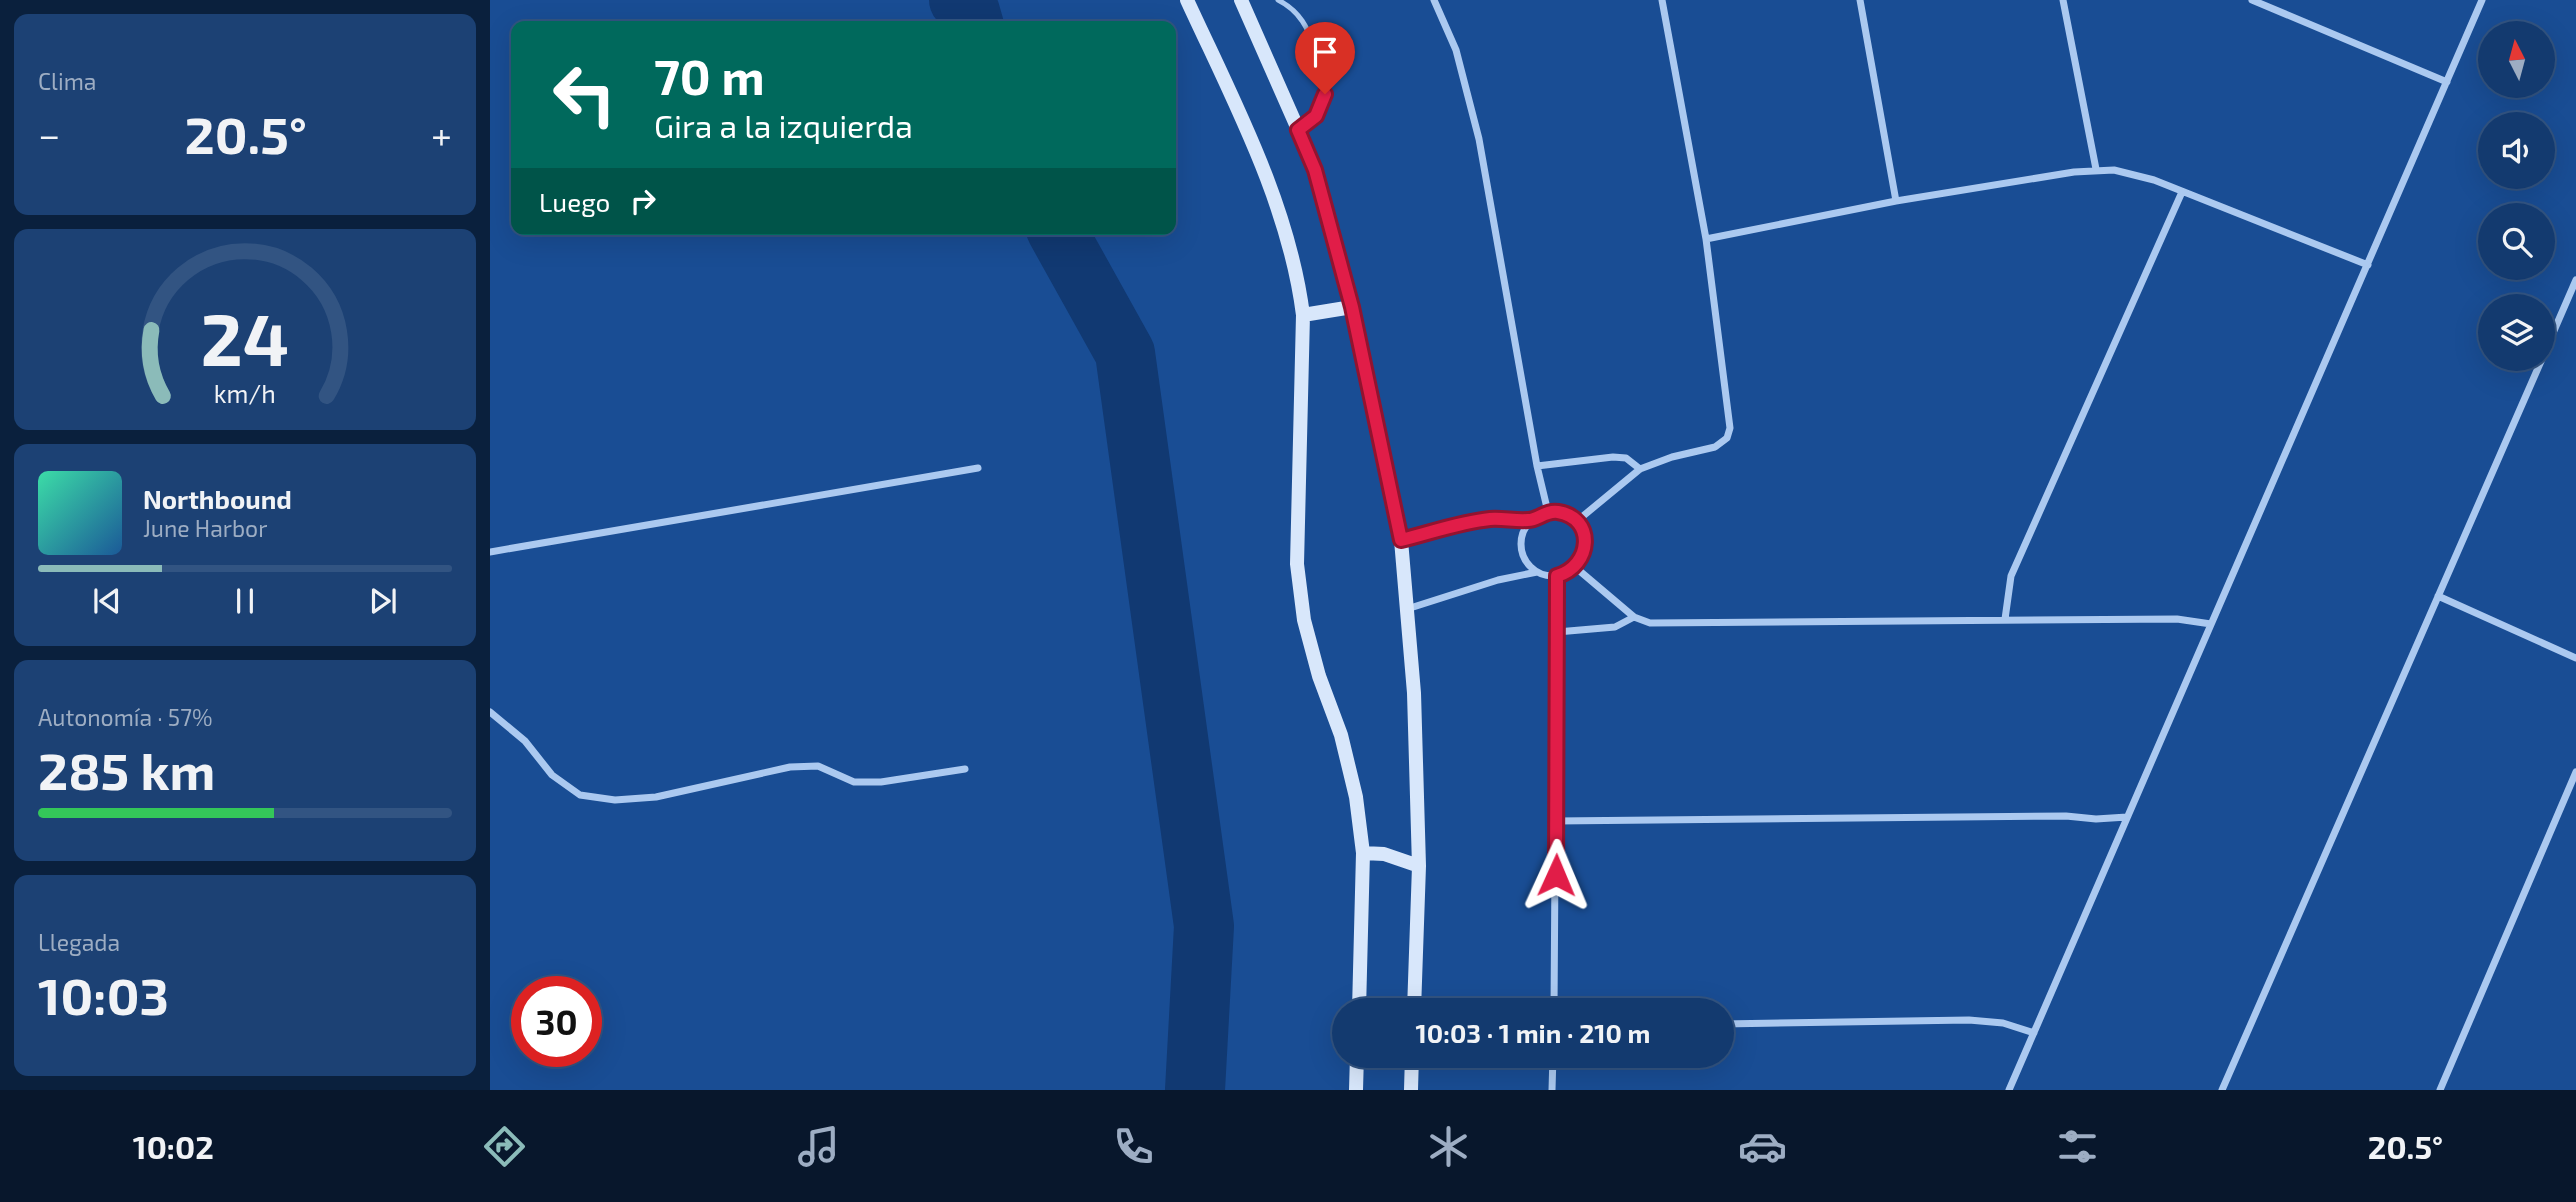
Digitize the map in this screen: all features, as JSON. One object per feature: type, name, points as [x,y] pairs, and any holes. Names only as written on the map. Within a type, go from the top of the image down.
[{"type":"street","points":[[1187,0],[1240,114],[1276,205],[1293,260],[1303,315],[1297,564],[1304,620],[1319,676],[1344,747],[1356,797],[1363,853],[1359,998]]},
{"type":"street","points":[[1241,0],[1315,170],[1352,307],[1401,540],[1415,693],[1419,866],[1414,998]]},
{"type":"street","points":[[1577,521],[1640,469],[1672,457],[1714,447],[1727,438],[1730,428],[1706,239],[1662,0]]},
{"type":"street","points":[[1860,0],[1896,201]]},
{"type":"street","points":[[2063,0],[2096,169]]},
{"type":"street","points":[[2252,0],[2447,82]]},
{"type":"street","points":[[2009,1090],[2482,0]]},
{"type":"street","points":[[1437,1],[1456,50],[1479,139],[1537,466],[1548,512]]},
{"type":"street","points":[[1706,239],[1896,201],[2096,169],[2134,174],[2368,265]]},
{"type":"street","points":[[2005,619],[2011,576],[2182,192]]},
{"type":"street","points":[[2555,328],[2576,280]]},
{"type":"street","points":[[1303,315],[1352,307]]},
{"type":"street","points":[[2222,1090],[2536,371]]},
{"type":"street","points":[[1537,466],[1613,457],[1626,458],[1640,469]]},
{"type":"street","points":[[490,552],[978,468]]},
{"type":"street","points":[[1548,512],[1559,512],[1577,521],[1585,540],[1582,559],[1575,567],[1557,576],[1547,576],[1529,566],[1520,548],[1524,528],[1530,521],[1548,512]]},
{"type":"street","points":[[1401,540],[1486,519],[1530,521]]},
{"type":"street","points":[[1575,567],[1634,617],[1650,622],[1675,624],[2177,618],[2211,624]]},
{"type":"street","points":[[1407,609],[1498,580],[1538,572]]},
{"type":"street","points":[[1554,998],[1557,576]]},
{"type":"street","points":[[2438,596],[2576,658]]},
{"type":"street","points":[[1557,632],[1615,627],[1634,617]]},
{"type":"street","points":[[490,712],[525,741],[552,775],[580,795],[615,800],[656,797],[790,766],[818,766],[854,782],[881,782],[965,769]]},
{"type":"street","points":[[2440,1090],[2576,772]]},
{"type":"street","points":[[1556,821],[2127,817]]},
{"type":"street","points":[[1363,853],[1384,854],[1419,866]]},
{"type":"street","points":[[1734,1024],[1969,1020],[2003,1023],[2034,1033]]},
{"type":"street","points":[[1356,1090],[1357,1068]]},
{"type":"street","points":[[1411,1090],[1412,1068]]},
{"type":"street","points":[[1552,1090],[1553,1068]]},
{"type":"lane","points":[[1278,0],[1291,8],[1307,27],[1326,83],[1322,106],[1316,116],[1298,130]]},
{"type":"waterway","points":[[959,0],[970,12],[973,21]]},
{"type":"waterway","points":[[1059,235],[1125,353],[1204,926],[1195,1090]]},
{"type":"route","points":[[1325,94],[1316,116],[1298,130],[1315,170],[1352,307],[1401,540],[1486,519],[1530,521],[1548,512],[1559,512],[1568,516],[1577,521],[1583,530],[1585,550],[1582,559],[1567,573],[1557,576],[1556,875]]}]
